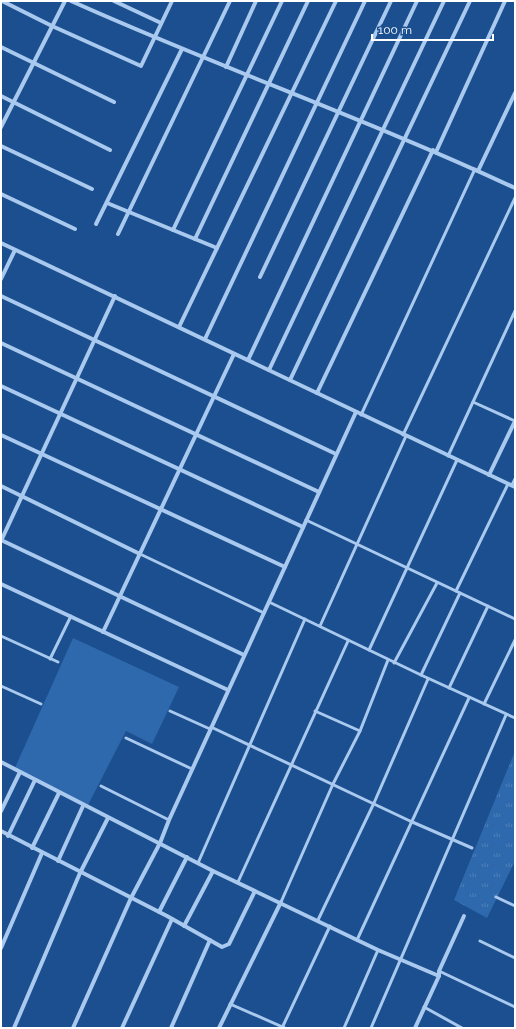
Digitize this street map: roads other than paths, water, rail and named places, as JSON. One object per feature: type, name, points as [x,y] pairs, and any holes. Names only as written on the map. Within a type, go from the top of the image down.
[{"type":"street","points":[[2,1],[52,26],[141,66],[172,1]]},
{"type":"street","points":[[1,127],[65,1]]},
{"type":"street","points":[[71,1],[154,38],[406,139],[515,188]]},
{"type":"street","points":[[114,1],[161,23]]},
{"type":"street","points":[[118,234],[230,1]]},
{"type":"street","points":[[226,67],[256,1]]},
{"type":"street","points":[[174,230],[282,1]]},
{"type":"street","points":[[195,239],[270,84],[308,1]]},
{"type":"street","points":[[179,327],[336,1]]},
{"type":"street","points":[[204,339],[365,1]]},
{"type":"street","points":[[260,277],[391,1]]},
{"type":"street","points":[[248,360],[417,1]]},
{"type":"street","points":[[269,370],[444,1]]},
{"type":"street","points":[[290,380],[406,139],[470,1]]},
{"type":"street","points":[[317,394],[505,1]]},
{"type":"street","points":[[1,47],[114,102]]},
{"type":"street","points":[[96,224],[182,49]]},
{"type":"street","points":[[477,170],[515,93]]},
{"type":"street","points":[[1,96],[110,150]]},
{"type":"street","points":[[1,146],[92,189]]},
{"type":"street","points":[[1,194],[75,229]]},
{"type":"street","points":[[107,203],[128,213],[217,248]]},
{"type":"street","points":[[1,243],[115,296],[361,415],[512,485]]},
{"type":"street","points":[[1,279],[15,250]]},
{"type":"street","points":[[1,296],[336,454]]},
{"type":"street","points":[[115,296],[1,540],[244,655]]},
{"type":"street","points":[[1,343],[319,492]]},
{"type":"street","points":[[103,632],[234,354]]},
{"type":"street","points":[[1,386],[303,527]]},
{"type":"street","points":[[73,1028],[131,898],[160,843],[192,769],[356,412]]},
{"type":"street","points":[[489,475],[515,421]]},
{"type":"street","points":[[1,435],[285,567]]},
{"type":"street","points":[[1,486],[140,554]]},
{"type":"street","points":[[1,584],[228,690]]},
{"type":"street","points":[[1,762],[83,806],[160,843],[213,871],[281,902],[378,950],[439,976]]},
{"type":"street","points":[[1,811],[20,772]]},
{"type":"street","points":[[8,836],[35,780]]},
{"type":"street","points":[[32,848],[59,793]]},
{"type":"street","points":[[58,861],[83,806]]},
{"type":"street","points":[[14,1028],[80,873],[108,818]]},
{"type":"street","points":[[2,833],[160,912],[222,947],[229,944],[255,891]]},
{"type":"street","points":[[1,948],[42,853]]},
{"type":"street","points":[[160,912],[187,857]]},
{"type":"street","points":[[184,926],[213,871]]},
{"type":"street","points":[[219,1028],[281,902]]},
{"type":"street","points":[[415,1028],[464,916]]},
{"type":"street","points":[[122,1028],[172,919]]},
{"type":"street","points":[[171,1028],[210,940]]},
{"type":"lane","points":[[361,415],[477,170]]},
{"type":"lane","points":[[320,626],[405,435],[515,198]]},
{"type":"lane","points":[[448,456],[515,311]]},
{"type":"lane","points":[[473,402],[515,421]]},
{"type":"lane","points":[[369,650],[406,567],[457,460]]},
{"type":"lane","points":[[456,591],[515,479]]},
{"type":"lane","points":[[306,520],[515,619]]},
{"type":"lane","points":[[140,554],[264,613]]},
{"type":"lane","points":[[394,663],[437,583]]},
{"type":"lane","points":[[421,675],[460,593]]},
{"type":"lane","points":[[269,602],[394,663],[515,718]]},
{"type":"lane","points":[[449,688],[488,606]]},
{"type":"lane","points":[[50,659],[71,616]]},
{"type":"lane","points":[[198,863],[305,619]]},
{"type":"lane","points":[[1,636],[58,662]]},
{"type":"lane","points":[[484,704],[515,640]]},
{"type":"lane","points":[[238,882],[348,641]]},
{"type":"lane","points":[[281,902],[333,784],[360,731],[388,660]]},
{"type":"lane","points":[[318,920],[374,803],[428,679]]},
{"type":"lane","points":[[1,686],[41,704]]},
{"type":"lane","points":[[358,940],[410,821],[469,698]]},
{"type":"lane","points":[[170,710],[291,764],[452,841],[472,848]]},
{"type":"lane","points":[[315,711],[360,731]]},
{"type":"lane","points":[[371,1028],[402,960],[506,715]]},
{"type":"lane","points":[[126,738],[192,769]]},
{"type":"lane","points":[[101,786],[169,820]]},
{"type":"lane","points":[[496,897],[515,906]]},
{"type":"lane","points":[[230,1004],[283,1028],[330,926]]},
{"type":"lane","points":[[480,942],[515,958]]},
{"type":"lane","points":[[344,1028],[378,950]]},
{"type":"lane","points":[[439,971],[515,1007]]},
{"type":"lane","points":[[424,1007],[462,1028]]}]
